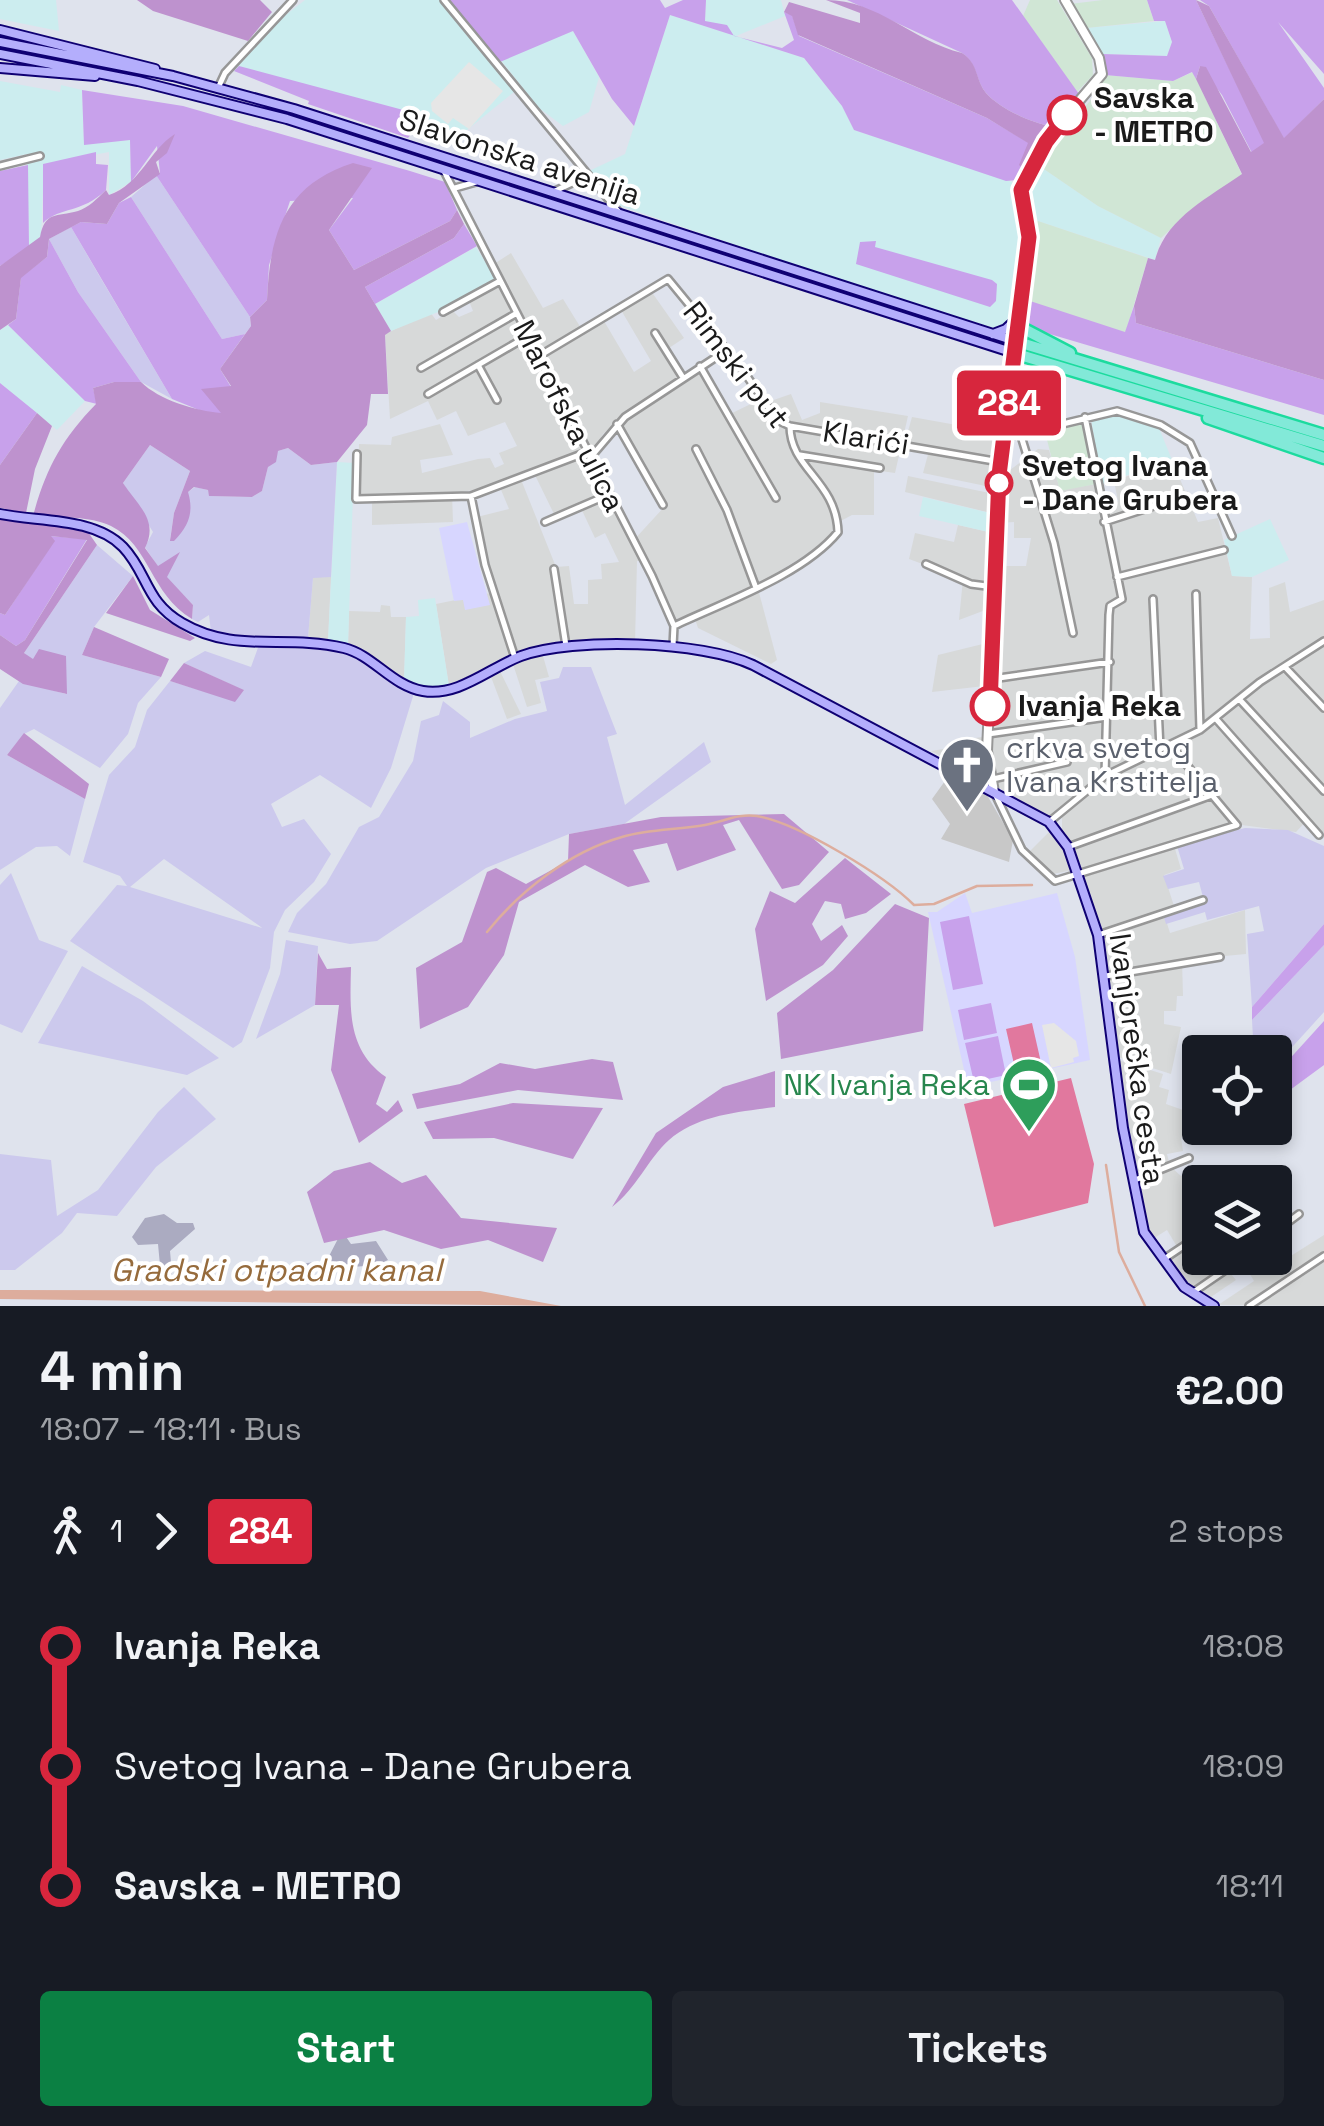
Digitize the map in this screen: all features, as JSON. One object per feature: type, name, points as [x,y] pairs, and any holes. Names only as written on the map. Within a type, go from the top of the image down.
[{"type":"highway","points":[[1020,321],[1078,360]]},
{"type":"highway","points":[[1018,348],[1078,360],[1324,435]]},
{"type":"highway","points":[[1018,348],[1186,405],[1324,446]]},
{"type":"highway","points":[[1186,405],[1197,414],[1324,458]]},
{"type":"main road","points":[[0,30],[112,54],[173,76]]},
{"type":"main road","name":"Slavonska avenija","points":[[0,42],[218,88],[555,191],[992,334],[1018,348]]},
{"type":"main road","name":"Slavonska avenija","points":[[0,54],[109,75],[288,118],[1018,348]]},
{"type":"main road","points":[[0,68],[109,75]]},
{"type":"main road","points":[[992,334],[1020,321]]},
{"type":"main road","name":"Ivanjorečka cesta","points":[[0,514],[105,534],[125,549],[160,607],[218,641],[286,639],[350,649],[409,687],[431,692],[457,688],[516,658],[567,649],[673,646],[716,650],[744,660],[1049,822],[1068,848],[1098,935],[1132,1181],[1144,1232],[1161,1261],[1192,1293],[1214,1306]]},
{"type":"street","points":[[218,88],[250,45],[293,0]]},
{"type":"street","points":[[444,0],[620,213]]},
{"type":"street","points":[[1065,0],[1099,58],[1102,74],[1055,128],[1021,190],[1030,227],[1018,348],[1000,462],[988,734],[990,779],[1022,850],[1056,880],[1237,825],[1215,794],[1170,745]]},
{"type":"street","points":[[0,166],[40,156]]},
{"type":"street","name":"Marofska ulica","points":[[440,167],[455,188],[456,200],[610,494],[674,626],[673,646]]},
{"type":"street","points":[[555,191],[587,176]]},
{"type":"street","points":[[455,188],[487,182]]},
{"type":"street","name":"Rimski put","points":[[539,356],[668,278],[777,420],[790,426],[790,441],[797,454],[831,495],[838,532],[828,544],[756,588],[674,626]]},
{"type":"street","points":[[444,312],[500,281]]},
{"type":"street","points":[[421,368],[517,314]]},
{"type":"street","points":[[655,334],[682,376]]},
{"type":"street","points":[[428,394],[528,336]]},
{"type":"street","points":[[356,454],[356,499],[471,496],[588,455],[618,424],[682,376],[726,350]]},
{"type":"street","points":[[478,365],[496,400]]},
{"type":"street","points":[[700,366],[776,498]]},
{"type":"street","points":[[1004,438],[1021,436],[1050,423],[1126,412],[1186,438],[1232,536]]},
{"type":"street","points":[[1085,417],[1122,599],[1110,606],[1105,776]]},
{"type":"street","points":[[618,424],[662,505]]},
{"type":"street","name":"Klarići","points":[[790,426],[1000,462]]},
{"type":"street","points":[[1021,436],[1054,543],[1073,633]]},
{"type":"street","points":[[696,449],[727,510],[756,588]]},
{"type":"street","name":"Rimski put","points":[[797,454],[880,468]]},
{"type":"street","points":[[545,522],[610,494]]},
{"type":"street","points":[[471,496],[485,565],[516,658]]},
{"type":"street","points":[[1104,522],[1185,496]]},
{"type":"street","points":[[1117,577],[1224,550]]},
{"type":"street","points":[[926,564],[971,584],[994,587]]},
{"type":"street","points":[[554,568],[567,649]]},
{"type":"street","points":[[1196,594],[1200,730]]},
{"type":"street","points":[[1153,599],[1160,749]]},
{"type":"street","points":[[1049,822],[1105,776],[1217,720],[1324,642]]},
{"type":"street","points":[[992,678],[1110,662]]},
{"type":"street","points":[[1286,667],[1324,708]]},
{"type":"street","points":[[1240,700],[1324,791]]},
{"type":"street","points":[[988,734],[1107,717]]},
{"type":"street","points":[[1217,720],[1319,835]]},
{"type":"street","points":[[990,779],[1067,762]]},
{"type":"street","points":[[1068,848],[1215,794]]},
{"type":"street","points":[[1098,935],[1202,900]]},
{"type":"street","points":[[1106,976],[1220,957]]},
{"type":"street","points":[[1132,1181],[1190,1158]]},
{"type":"street","points":[[1292,1219],[1299,1214]]},
{"type":"street","points":[[1161,1261],[1182,1246]]},
{"type":"street","points":[[1248,1306],[1324,1256]]},
{"type":"street","points":[[1192,1293],[1218,1275]]},
{"type":"shaded area","points":[[0,0],[56,0],[59,31],[0,19]]},
{"type":"shaded area","points":[[137,0],[260,0],[272,12],[248,41],[153,11]]},
{"type":"shaded area","points":[[305,0],[441,0],[514,92],[452,142],[422,120],[234,71],[270,27]]},
{"type":"shaded area","points":[[448,0],[660,0],[665,8],[683,0],[706,0],[705,21],[727,25],[734,35],[670,15],[634,126],[612,99],[573,31],[500,62]]},
{"type":"shaded area","points":[[706,0],[781,0],[785,16],[736,36],[804,58],[842,106],[854,130],[1012,182],[1024,215],[1026,239],[1016,313],[1010,324],[994,328],[884,295],[612,203],[589,171],[625,154],[670,15],[733,35],[705,21]]},
{"type":"shaded area","points":[[826,0],[862,7],[962,53],[992,99],[1016,114],[1050,126],[1025,170],[1019,165],[1028,143],[987,118],[798,35],[792,16],[784,12],[789,2],[860,23],[860,13]]},
{"type":"shaded area","points":[[847,0],[1012,0],[1079,94],[1050,126],[1025,118],[986,93],[971,62],[962,53]]},
{"type":"shaded area","points":[[1030,0],[1057,0],[1092,58],[1093,75],[1077,92],[1023,16]]},
{"type":"shaded area","points":[[1147,0],[1154,21],[1086,28],[1070,4]]},
{"type":"shaded area","points":[[1147,0],[1196,0],[1265,143],[1252,153],[1222,95],[1200,66],[1196,79],[1192,72],[1173,81],[1105,75],[1102,54],[1167,56],[1172,42],[1165,21],[1154,21]]},
{"type":"shaded area","points":[[1196,0],[1209,6],[1284,138],[1324,99],[1324,380],[1136,323],[1134,306],[1148,258],[1155,260],[1168,232],[1190,210],[1242,174],[1196,79],[1200,66],[1206,67],[1251,152],[1264,143]]},
{"type":"shaded area","points":[[1200,0],[1324,0],[1324,74],[1278,22],[1324,88],[1324,99],[1284,139],[1209,6]]},
{"type":"shaded area","points":[[784,12],[792,15],[799,36],[987,118],[1029,143],[1020,165],[1025,170],[1017,180],[1006,181],[854,130],[842,106],[804,58],[741,38],[782,48],[794,40]]},
{"type":"shaded area","points":[[1165,21],[1172,42],[1167,56],[1102,54],[1086,28]]},
{"type":"shaded area","points":[[573,31],[599,77],[589,112],[563,126],[539,108],[499,58]]},
{"type":"shaded area","points":[[469,62],[503,91],[469,129],[453,118],[448,124],[432,111],[431,103]]},
{"type":"shaded area","points":[[239,66],[407,111],[415,129],[408,138],[308,104],[309,101],[234,71]]},
{"type":"shaded area","points":[[1193,72],[1242,175],[1197,205],[1161,238],[1098,206],[1038,165],[1098,91],[1105,75],[1173,81]]},
{"type":"shaded area","points":[[0,81],[60,92],[61,85],[82,90],[84,144],[130,140],[131,182],[109,195],[109,152],[44,164],[41,237],[29,248],[27,154],[0,160]]},
{"type":"shaded area","points":[[82,90],[183,106],[445,182],[457,210],[450,221],[354,270],[329,230],[353,198],[290,201],[269,265],[267,300],[250,317],[156,175],[160,173],[157,146],[131,182],[130,140],[84,145]]},
{"type":"shaded area","points":[[175,134],[167,153],[156,162],[160,174],[119,203],[107,224],[81,222],[49,239],[47,257],[21,278],[16,319],[0,330],[0,266],[40,237],[48,219],[82,210],[106,190],[109,195],[120,190]]},
{"type":"shaded area","points":[[96,152],[96,164],[108,165],[106,190],[88,203],[43,223],[43,164]]},
{"type":"shaded area","points":[[353,163],[372,168],[329,230],[354,270],[450,221],[457,210],[464,224],[454,238],[365,287],[391,331],[385,335],[388,394],[371,394],[367,425],[337,462],[311,465],[288,448],[278,451],[276,462],[268,467],[262,491],[252,497],[209,496],[208,490],[194,487],[188,492],[189,518],[174,541],[170,541],[174,513],[190,471],[150,445],[123,483],[148,521],[145,548],[158,566],[180,552],[167,577],[193,605],[192,619],[167,597],[124,534],[84,519],[33,516],[44,483],[65,442],[96,404],[93,388],[114,382],[141,382],[178,404],[221,413],[201,389],[231,386],[220,369],[251,326],[250,317],[267,300],[272,253],[286,214],[311,184]]},
{"type":"shaded area","points":[[28,165],[29,248],[0,266],[0,171]]},
{"type":"shaded area","points":[[1038,165],[1098,206],[1161,238],[1155,260],[1032,219],[1023,187]]},
{"type":"shaded area","points":[[156,175],[250,317],[251,326],[245,334],[222,339],[131,197]]},
{"type":"shaded area","points":[[131,197],[222,339],[245,334],[220,369],[231,387],[223,414],[204,412],[172,399],[71,227],[81,222],[107,224],[119,203]]},
{"type":"shaded area","points":[[1032,219],[1148,258],[1119,354],[1025,321]]},
{"type":"shaded area","points":[[464,224],[477,246],[375,304],[365,287],[454,238]]},
{"type":"shaded area","points":[[71,227],[172,399],[141,382],[78,292],[49,239]]},
{"type":"shaded area","points":[[49,239],[78,292],[141,382],[114,382],[93,388],[97,404],[85,401],[8,325],[16,319],[21,277],[47,257]]},
{"type":"shaded area","points":[[876,241],[875,247],[992,280],[997,284],[996,301],[990,307],[856,264],[860,242]]},
{"type":"shaded area","points":[[476,247],[496,279],[443,310],[391,331],[375,304]]},
{"type":"shaded area","points":[[511,253],[543,308],[563,299],[584,333],[604,321],[634,372],[651,361],[621,310],[651,291],[684,338],[663,352],[682,379],[699,369],[726,416],[759,400],[762,404],[791,394],[802,420],[820,413],[820,402],[908,416],[895,473],[874,470],[874,515],[852,515],[835,524],[828,541],[757,585],[777,660],[771,664],[698,628],[693,613],[675,620],[646,560],[637,561],[635,643],[541,649],[549,677],[535,680],[541,703],[527,707],[511,658],[497,665],[521,714],[507,719],[488,669],[449,686],[436,604],[495,592],[477,517],[509,509],[499,485],[452,494],[453,522],[372,525],[372,497],[358,495],[359,444],[391,445],[392,437],[440,424],[453,455],[420,460],[422,473],[478,459],[490,458],[495,468],[504,464],[499,453],[517,446],[505,422],[468,436],[456,411],[437,420],[428,401],[390,419],[385,334],[430,312],[436,320],[452,310],[459,317],[473,311],[469,301],[502,282],[494,264]],"holes":[[[618,421],[666,505],[632,542],[588,460],[603,434]],[[533,471],[554,514],[579,504],[595,538],[605,533],[619,562],[601,564],[602,579],[588,580],[588,604],[574,604],[569,566],[556,567],[520,477]]]},
{"type":"shaded area","points":[[1027,300],[1125,332],[1134,306],[1136,323],[1324,380],[1324,415],[1026,327]]},
{"type":"shaded area","points":[[8,325],[85,401],[57,430],[0,383],[0,330]]},
{"type":"shaded area","points":[[0,383],[37,413],[0,465]]},
{"type":"shaded area","points":[[37,413],[52,426],[35,469],[26,513],[0,508],[0,465]]},
{"type":"shaded area","points":[[1122,415],[1159,428],[1172,460],[1102,484],[1091,419]]},
{"type":"shaded area","points":[[912,417],[1001,433],[996,474],[1002,476],[1038,449],[1049,450],[1060,490],[1096,484],[1100,506],[1118,501],[1114,481],[1172,460],[1198,522],[1218,518],[1232,576],[1252,577],[1250,639],[1270,638],[1269,588],[1285,582],[1290,612],[1324,600],[1324,833],[1308,819],[1296,832],[1234,824],[1173,842],[1181,869],[1164,875],[1174,906],[1163,911],[1170,933],[1245,910],[1246,954],[1182,960],[1183,996],[1177,996],[1176,1011],[1164,1011],[1164,1024],[1181,1027],[1171,1074],[1118,1057],[1106,960],[1078,869],[1053,874],[1029,852],[1052,829],[1062,829],[1062,816],[1056,811],[1047,817],[1008,795],[996,784],[991,768],[970,765],[968,770],[931,751],[950,748],[953,741],[990,736],[993,685],[932,692],[938,655],[995,641],[996,606],[959,620],[963,579],[909,559],[915,533],[954,542],[958,525],[993,533],[993,566],[1026,566],[1031,538],[1014,538],[1014,522],[999,523],[999,515],[905,492],[908,476],[999,495],[1000,489],[923,473],[930,447],[905,442]]},
{"type":"shaded area","points":[[1085,422],[1096,484],[1060,491],[1044,428]]},
{"type":"shaded area","points":[[150,445],[190,471],[174,513],[170,540],[188,492],[195,487],[208,490],[210,496],[252,497],[262,491],[268,467],[278,451],[288,448],[311,465],[337,462],[331,577],[313,578],[308,638],[235,639],[211,632],[209,615],[198,622],[192,619],[193,605],[166,577],[178,554],[158,567],[145,547],[153,532],[123,483]]},
{"type":"shaded area","points":[[337,462],[354,463],[348,646],[328,641]]},
{"type":"shaded area","points":[[923,497],[994,514],[993,533],[919,516]]},
{"type":"shaded area","points":[[0,516],[88,532],[97,545],[24,653],[33,659],[39,649],[66,656],[67,694],[23,684],[0,669],[0,635],[16,646],[25,640],[87,540],[51,536],[55,541],[5,615],[0,613]]},
{"type":"shaded area","points":[[1270,519],[1289,560],[1252,577],[1232,576],[1224,540]]},
{"type":"shaded area","points":[[467,522],[490,605],[465,610],[463,600],[454,601],[439,528]]},
{"type":"shaded area","points":[[50,536],[87,539],[25,640],[16,646],[0,635],[0,613],[5,615],[54,541]]},
{"type":"shaded area","points":[[97,545],[133,576],[94,627],[82,655],[161,677],[138,703],[128,734],[100,768],[34,729],[24,734],[7,755],[85,799],[70,856],[57,846],[36,847],[0,870],[0,708],[19,681],[66,694],[24,653]]},
{"type":"shaded area","points":[[133,576],[150,610],[195,638],[190,641],[106,613]]},
{"type":"shaded area","points":[[313,577],[331,577],[328,641],[308,638]]},
{"type":"shaded area","points":[[435,598],[449,686],[418,687],[404,681],[406,617],[419,616],[418,600]]},
{"type":"shaded area","points":[[381,605],[390,606],[391,617],[406,617],[404,681],[348,646],[349,611],[380,612]]},
{"type":"shaded area","points":[[94,627],[169,659],[161,677],[82,655]]},
{"type":"shaded area","points":[[293,641],[347,653],[414,693],[391,768],[371,808],[320,775],[271,804],[282,827],[304,819],[331,854],[314,882],[285,910],[274,932],[270,968],[242,1042],[233,1048],[70,941],[117,885],[127,886],[120,876],[83,862],[109,775],[135,747],[147,710],[170,681],[235,701],[243,690],[184,663],[205,651],[251,667],[259,645]],"holes":[[[164,859],[262,928],[130,887]]]},
{"type":"shaded area","points":[[184,663],[244,690],[235,702],[170,681]]},
{"type":"shaded area","points":[[563,667],[591,667],[617,734],[607,737],[625,805],[704,742],[711,762],[624,824],[569,834],[486,868],[377,941],[350,944],[288,932],[297,913],[326,884],[359,827],[379,817],[413,761],[421,721],[439,715],[443,701],[470,722],[470,738],[515,719],[547,711],[540,682],[559,678]]},
{"type":"shaded area","points":[[24,733],[89,784],[85,799],[7,755]]},
{"type":"shaded area","points":[[950,774],[987,795],[1013,840],[1009,862],[941,839],[950,824],[932,799]]},
{"type":"shaded area","points":[[784,814],[829,852],[799,885],[782,889],[739,820],[723,825],[736,850],[677,871],[667,843],[633,850],[650,882],[628,887],[585,865],[519,902],[504,955],[468,1007],[420,1029],[416,968],[462,942],[487,872],[496,868],[526,884],[568,861],[569,834],[661,817]]},
{"type":"shaded area","points":[[1245,828],[1288,830],[1324,846],[1324,924],[1252,1007],[1247,934],[1264,931],[1259,906],[1207,920],[1205,912],[1166,924],[1163,914],[1204,901],[1199,882],[1168,889],[1163,876],[1184,869],[1177,846]]},
{"type":"shaded area","points":[[845,858],[891,894],[866,913],[845,919],[841,904],[825,901],[812,924],[821,941],[842,925],[848,936],[823,965],[766,1001],[755,929],[770,891],[795,903]]},
{"type":"shaded area","points":[[11,873],[39,940],[68,951],[22,1033],[0,1024],[0,885]]},
{"type":"shaded area","points":[[965,893],[972,913],[1057,893],[1075,957],[1090,1060],[968,1087],[928,912],[937,912]]},
{"type":"shaded area","points":[[895,904],[929,918],[923,1031],[781,1059],[777,1013],[833,970]]},
{"type":"shaded area","points":[[969,916],[983,984],[953,990],[940,922]]},
{"type":"shaded area","points":[[1324,924],[1324,945],[1252,1020],[1252,1007]]},
{"type":"shaded area","points":[[286,940],[318,946],[315,1005],[256,1039],[280,974]]},
{"type":"shaded area","points":[[1324,945],[1324,1012],[1292,1047],[1292,1035],[1253,1035],[1252,1020]]},
{"type":"shaded area","points":[[318,953],[327,969],[351,967],[351,1014],[358,1042],[373,1066],[386,1077],[376,1104],[387,1112],[398,1100],[403,1111],[359,1143],[331,1070],[339,1005],[315,1005]]},
{"type":"shaded area","points":[[82,966],[143,1001],[219,1058],[187,1075],[38,1043]]},
{"type":"shaded area","points":[[991,1003],[997,1033],[964,1040],[958,1010]]},
{"type":"shaded area","points":[[1324,1021],[1324,1065],[1292,1089],[1292,1056]]},
{"type":"shaded area","points":[[1032,1023],[1042,1067],[1016,1073],[1006,1029]]},
{"type":"shaded area","points":[[1054,1023],[1076,1041],[1079,1056],[1073,1058],[1074,1062],[1051,1068],[1042,1025]]},
{"type":"shaded area","points":[[998,1036],[1006,1075],[974,1082],[965,1043]]},
{"type":"shaded area","points":[[592,1059],[613,1062],[623,1100],[518,1090],[417,1109],[412,1094],[460,1084],[500,1063],[535,1069]]},
{"type":"shaded area","points":[[1118,1060],[1163,1074],[1159,1087],[1169,1090],[1166,1104],[1182,1110],[1183,1151],[1167,1154],[1170,1166],[1182,1175],[1182,1275],[1232,1275],[1236,1280],[1208,1299],[1180,1279],[1165,1261],[1179,1250],[1167,1230],[1151,1240],[1144,1224]]},
{"type":"shaded area","points":[[775,1071],[775,1107],[719,1116],[680,1132],[661,1148],[612,1207],[656,1133],[723,1087]]},
{"type":"shaded area","name":"NK Ivanja Reka","points":[[1071,1078],[1094,1164],[1088,1203],[994,1227],[964,1104]]},
{"type":"shaded area","points":[[184,1087],[216,1119],[156,1167],[117,1216],[77,1213],[62,1233],[15,1270],[0,1270],[0,1154],[51,1160],[57,1216],[98,1190],[158,1112]]},
{"type":"shaded area","points":[[513,1103],[603,1108],[573,1159],[494,1138],[433,1139],[424,1122]]},
{"type":"shaded area","points":[[370,1162],[402,1183],[426,1175],[461,1218],[557,1228],[543,1262],[488,1240],[441,1249],[384,1230],[324,1243],[307,1192],[334,1171]]},
{"type":"shaded area","points":[[164,1214],[177,1223],[193,1223],[195,1229],[170,1251],[172,1274],[161,1276],[158,1244],[138,1245],[132,1237],[145,1218]]},
{"type":"shaded area","points":[[342,1231],[351,1244],[376,1241],[388,1260],[377,1265],[255,1275],[264,1262],[282,1267],[327,1260]]},
{"type":"shaded area","points":[[1324,1235],[1324,1306],[1218,1305],[1254,1281],[1250,1275],[1292,1275],[1292,1255]]},
{"type":"shaded area","points":[[0,1290],[480,1291],[561,1306],[0,1299]]},
{"type":"waterway","points":[[487,932],[547,875],[583,852],[632,834],[743,816],[774,821],[817,840],[883,880],[914,905],[934,904],[977,886],[1032,885]]},
{"type":"waterway","points":[[1106,1165],[1119,1252],[1145,1306]]},
{"type":"bus line","name":"284","points":[[990,706],[999,475],[1030,227],[1021,190],[1046,142],[1067,115]]},
{"type":"place","name":"Savska - METRO","points":[[1067,115]]},
{"type":"place","name":"Svetog Ivana - Dane Grubera","points":[[999,483]]},
{"type":"place","name":"Ivanja Reka","points":[[990,706]]},
{"type":"place","name":"crkva svetog Ivana Krstitelja","points":[[967,814]]},
{"type":"place","name":"NK Ivanja Reka","points":[[1029,1134]]},
{"type":"water label","name":"Gradski otpadni kanal","points":[[276,1270]]}]
